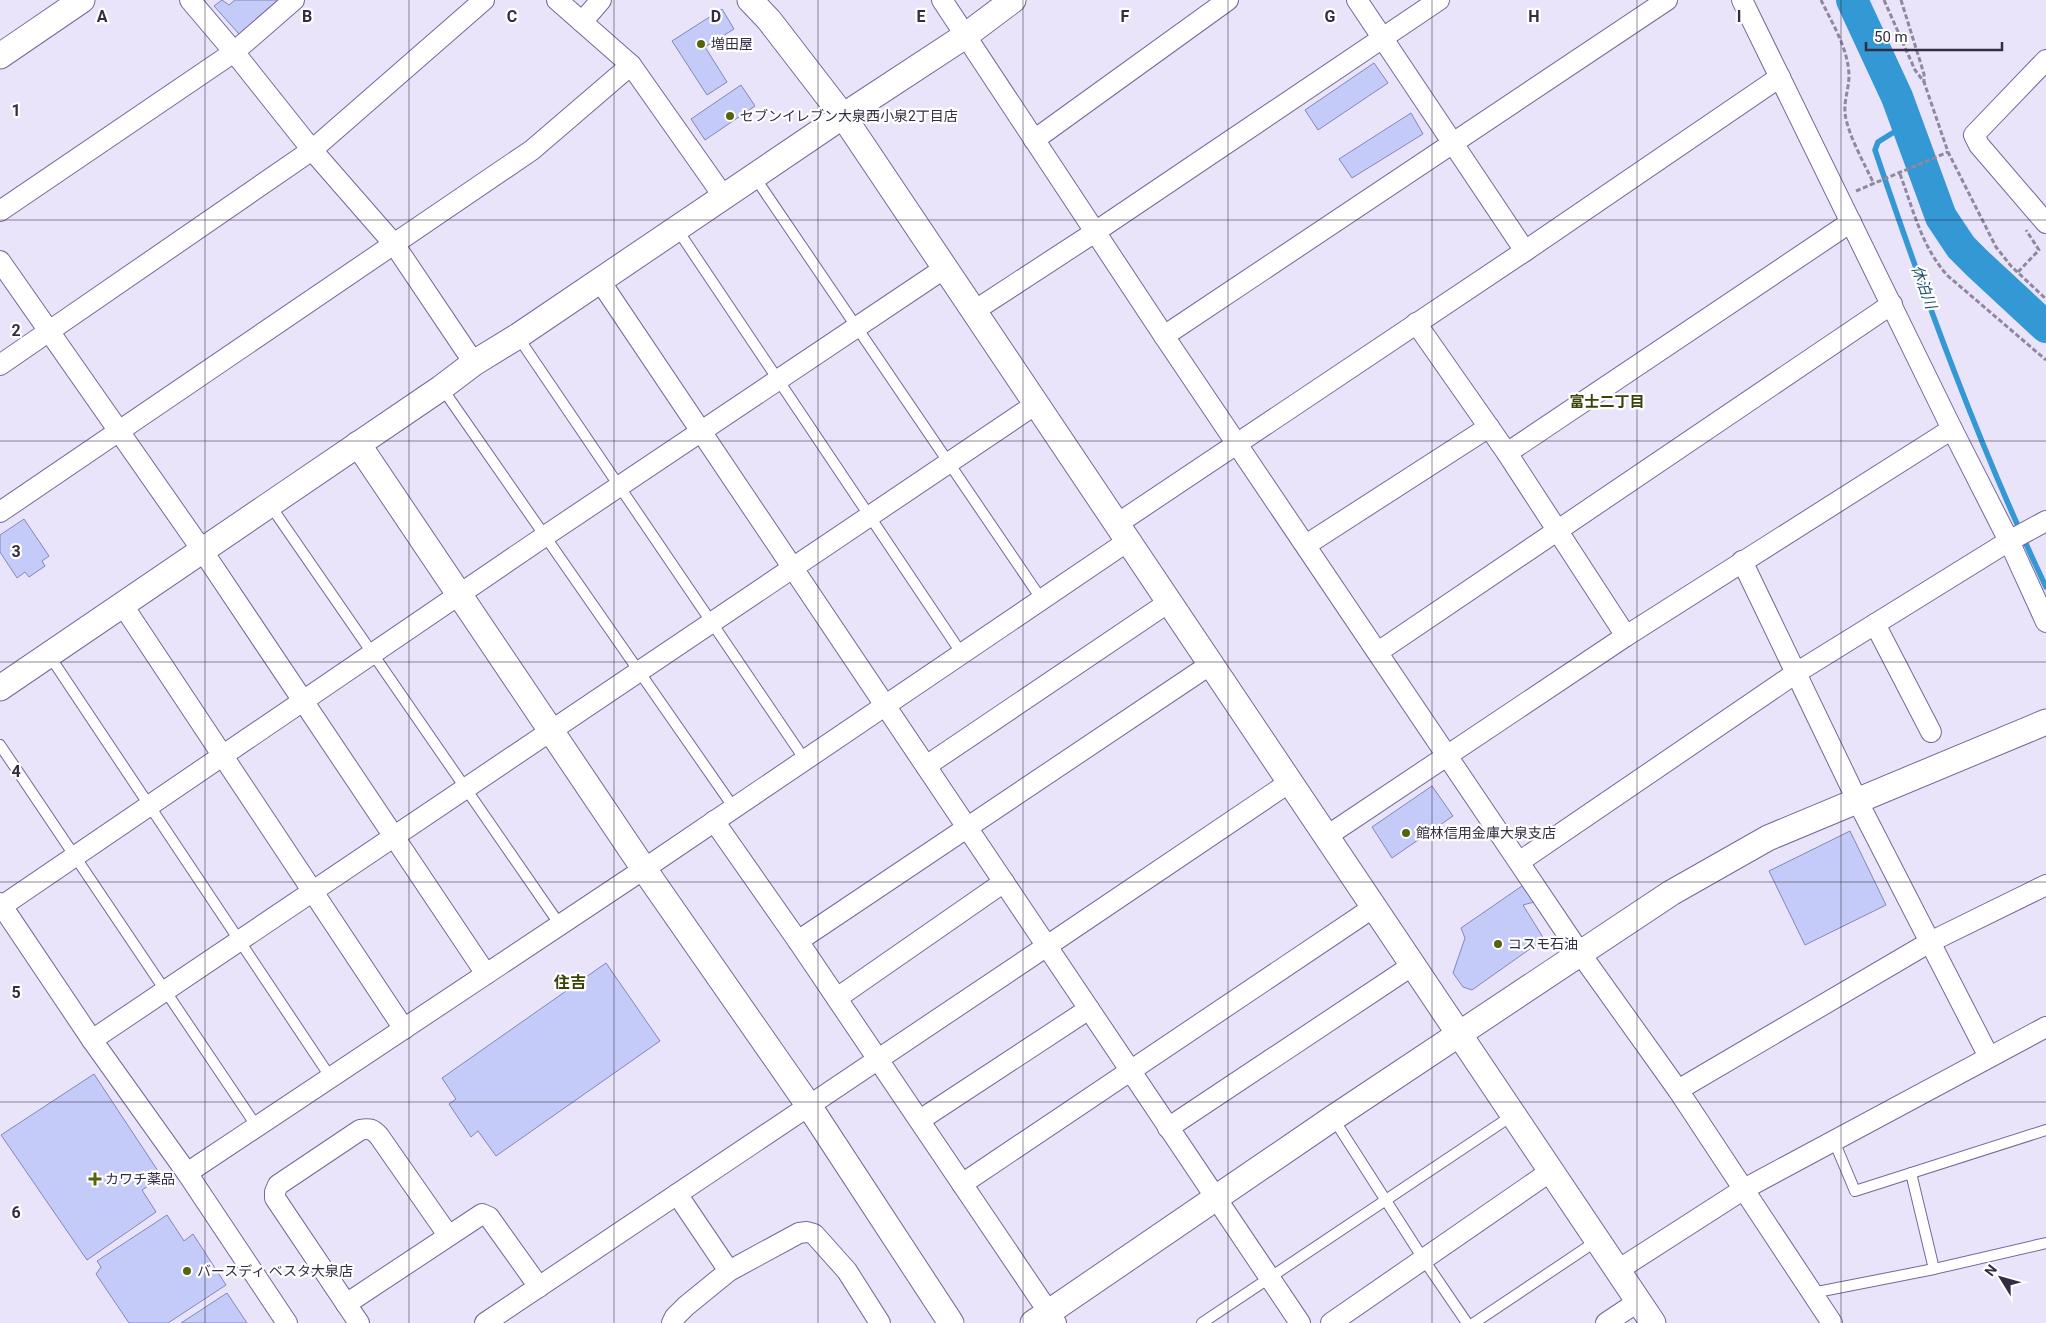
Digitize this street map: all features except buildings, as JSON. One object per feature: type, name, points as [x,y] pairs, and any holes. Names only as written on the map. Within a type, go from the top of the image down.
[{"type":"street","points":[[0,56],[82,0]]},
{"type":"street","points":[[190,0],[312,150],[394,244],[474,363]]},
{"type":"street","points":[[0,211],[234,52],[294,0]]},
{"type":"street","points":[[0,365],[312,150],[484,0]]},
{"type":"street","points":[[557,0],[630,65],[724,197]]},
{"type":"street","points":[[582,22],[601,0]]},
{"type":"street","points":[[750,0],[769,20],[843,116],[1653,1323]]},
{"type":"street","points":[[942,0],[1164,336],[1447,757],[1580,954],[1678,1090],[1832,1323]]},
{"type":"street","points":[[0,688],[441,388],[474,363],[518,336],[843,116],[965,36],[1012,0]]},
{"type":"street","points":[[1034,140],[1228,0]]},
{"type":"street","points":[[1357,0],[1524,251]]},
{"type":"street","points":[[974,311],[1095,232],[1439,0]]},
{"type":"street","points":[[1164,336],[1667,0]]},
{"type":"street","points":[[1742,0],[1952,429],[2009,541],[2046,622]]},
{"type":"street","points":[[2046,60],[1974,134],[1979,145],[2046,223]]},
{"type":"street","points":[[0,512],[532,150],[630,65]]},
{"type":"street","points":[[187,1174],[1042,600],[1122,533],[1237,444],[1780,77]]},
{"type":"street","points":[[1507,453],[1851,222]]},
{"type":"street","points":[[0,261],[202,550],[486,974]]},
{"type":"street","points":[[286,1323],[187,1174],[92,1040],[1,905],[545,536],[945,268]]},
{"type":"street","points":[[600,281],[1300,1323]]},
{"type":"street","points":[[1378,652],[1892,304]]},
{"type":"street","points":[[1416,323],[1507,453],[1626,636]]},
{"type":"street","points":[[92,1040],[1036,404]]},
{"type":"street","points":[[1306,545],[1489,428]]},
{"type":"street","points":[[1326,836],[1742,560],[1952,429]]},
{"type":"street","points":[[358,444],[644,869],[809,1106],[951,1323]]},
{"type":"street","points":[[1519,862],[1796,673],[2009,541],[2045,527]]},
{"type":"street","points":[[1742,560],[1858,802],[1989,1058]]},
{"type":"street","points":[[926,766],[1169,602]]},
{"type":"street","points":[[122,604],[404,1029]]},
{"type":"street","points":[[1875,624],[1931,732]]},
{"type":"street","points":[[798,941],[1210,664]]},
{"type":"street","points":[[714,821],[920,1120],[1046,1319],[1333,1118],[1671,894],[1768,838],[2046,722]]},
{"type":"street","points":[[485,1323],[1290,782]]},
{"type":"street","points":[[837,998],[1004,882]]},
{"type":"street","points":[[1678,1090],[1930,942],[2046,885]]},
{"type":"street","points":[[962,1184],[1374,907]]},
{"type":"street","points":[[1168,1128],[1413,965]]},
{"type":"street","points":[[920,1120],[1089,1009]]},
{"type":"street","points":[[1618,1270],[1744,1189],[2046,1027]]},
{"type":"street","points":[[359,1323],[275,1198],[274,1192],[278,1185],[352,1135],[368,1128],[375,1131],[448,1235]]},
{"type":"street","points":[[1331,1323],[1551,1171]]},
{"type":"street","points":[[677,1194],[729,1271]]},
{"type":"street","points":[[346,1304],[477,1215],[482,1214],[489,1217],[539,1287]]},
{"type":"street","points":[[672,1323],[686,1306],[729,1271],[799,1233],[807,1232],[814,1234],[847,1271],[880,1323]]},
{"type":"street","points":[[1606,1323],[1639,1301]]},
{"type":"lane","points":[[754,176],[1042,600]]},
{"type":"lane","points":[[677,229],[962,654]]},
{"type":"lane","points":[[518,336],[805,760]]},
{"type":"lane","points":[[441,388],[734,808]]},
{"type":"lane","points":[[269,504],[560,925]]},
{"type":"lane","points":[[48,654],[331,1078]]},
{"type":"lane","points":[[0,745],[257,1127]]},
{"type":"lane","points":[[1202,1323],[1514,1115]]},
{"type":"lane","points":[[1333,1118],[1424,1260],[1467,1323]]},
{"type":"lane","points":[[1834,1141],[1855,1191],[2046,1130]]},
{"type":"lane","points":[[1912,1172],[1934,1269]]},
{"type":"lane","points":[[1474,1323],[1598,1240]]},
{"type":"lane","points":[[1812,1293],[1934,1269],[2046,1243]]},
{"type":"path","points":[[1821,0],[1843,47],[1848,64],[1849,75],[1845,113],[1848,125],[1875,183]]},
{"type":"path","points":[[1884,0],[1915,70],[1924,82],[1948,152],[1996,247],[2018,272],[2046,298]]},
{"type":"path","points":[[1901,0],[1924,74],[1924,82]]},
{"type":"path","points":[[1861,189],[1948,152]]},
{"type":"path","points":[[1900,174],[1928,249],[1938,265],[1948,276],[2046,360]]},
{"type":"path","points":[[2018,272],[2039,250],[2029,236]]},
{"type":"waterway","points":[[1852,0],[1897,97],[1941,217],[1961,247],[2046,327]]},
{"type":"waterway","name":"休泊川","points":[[1907,124],[1878,142],[1875,150],[1913,261],[1954,371],[1998,480],[2046,587]]},
{"type":"place","name":"増田屋","points":[[701,44]]},
{"type":"place","name":"セブンイレブン大泉西小泉2丁目店","points":[[730,116]]},
{"type":"place","name":"館林信用金庫大泉支店","points":[[1406,833]]},
{"type":"place","name":"コスモ石油","points":[[1498,944]]},
{"type":"place","name":"カワチ薬品","points":[[95,1179]]},
{"type":"place","name":"バースディ ベスタ大泉店","points":[[187,1271]]},
{"type":"district","name":"富士二丁目","points":[[1607,402]]},
{"type":"district","name":"住吉","points":[[570,982]]}]
